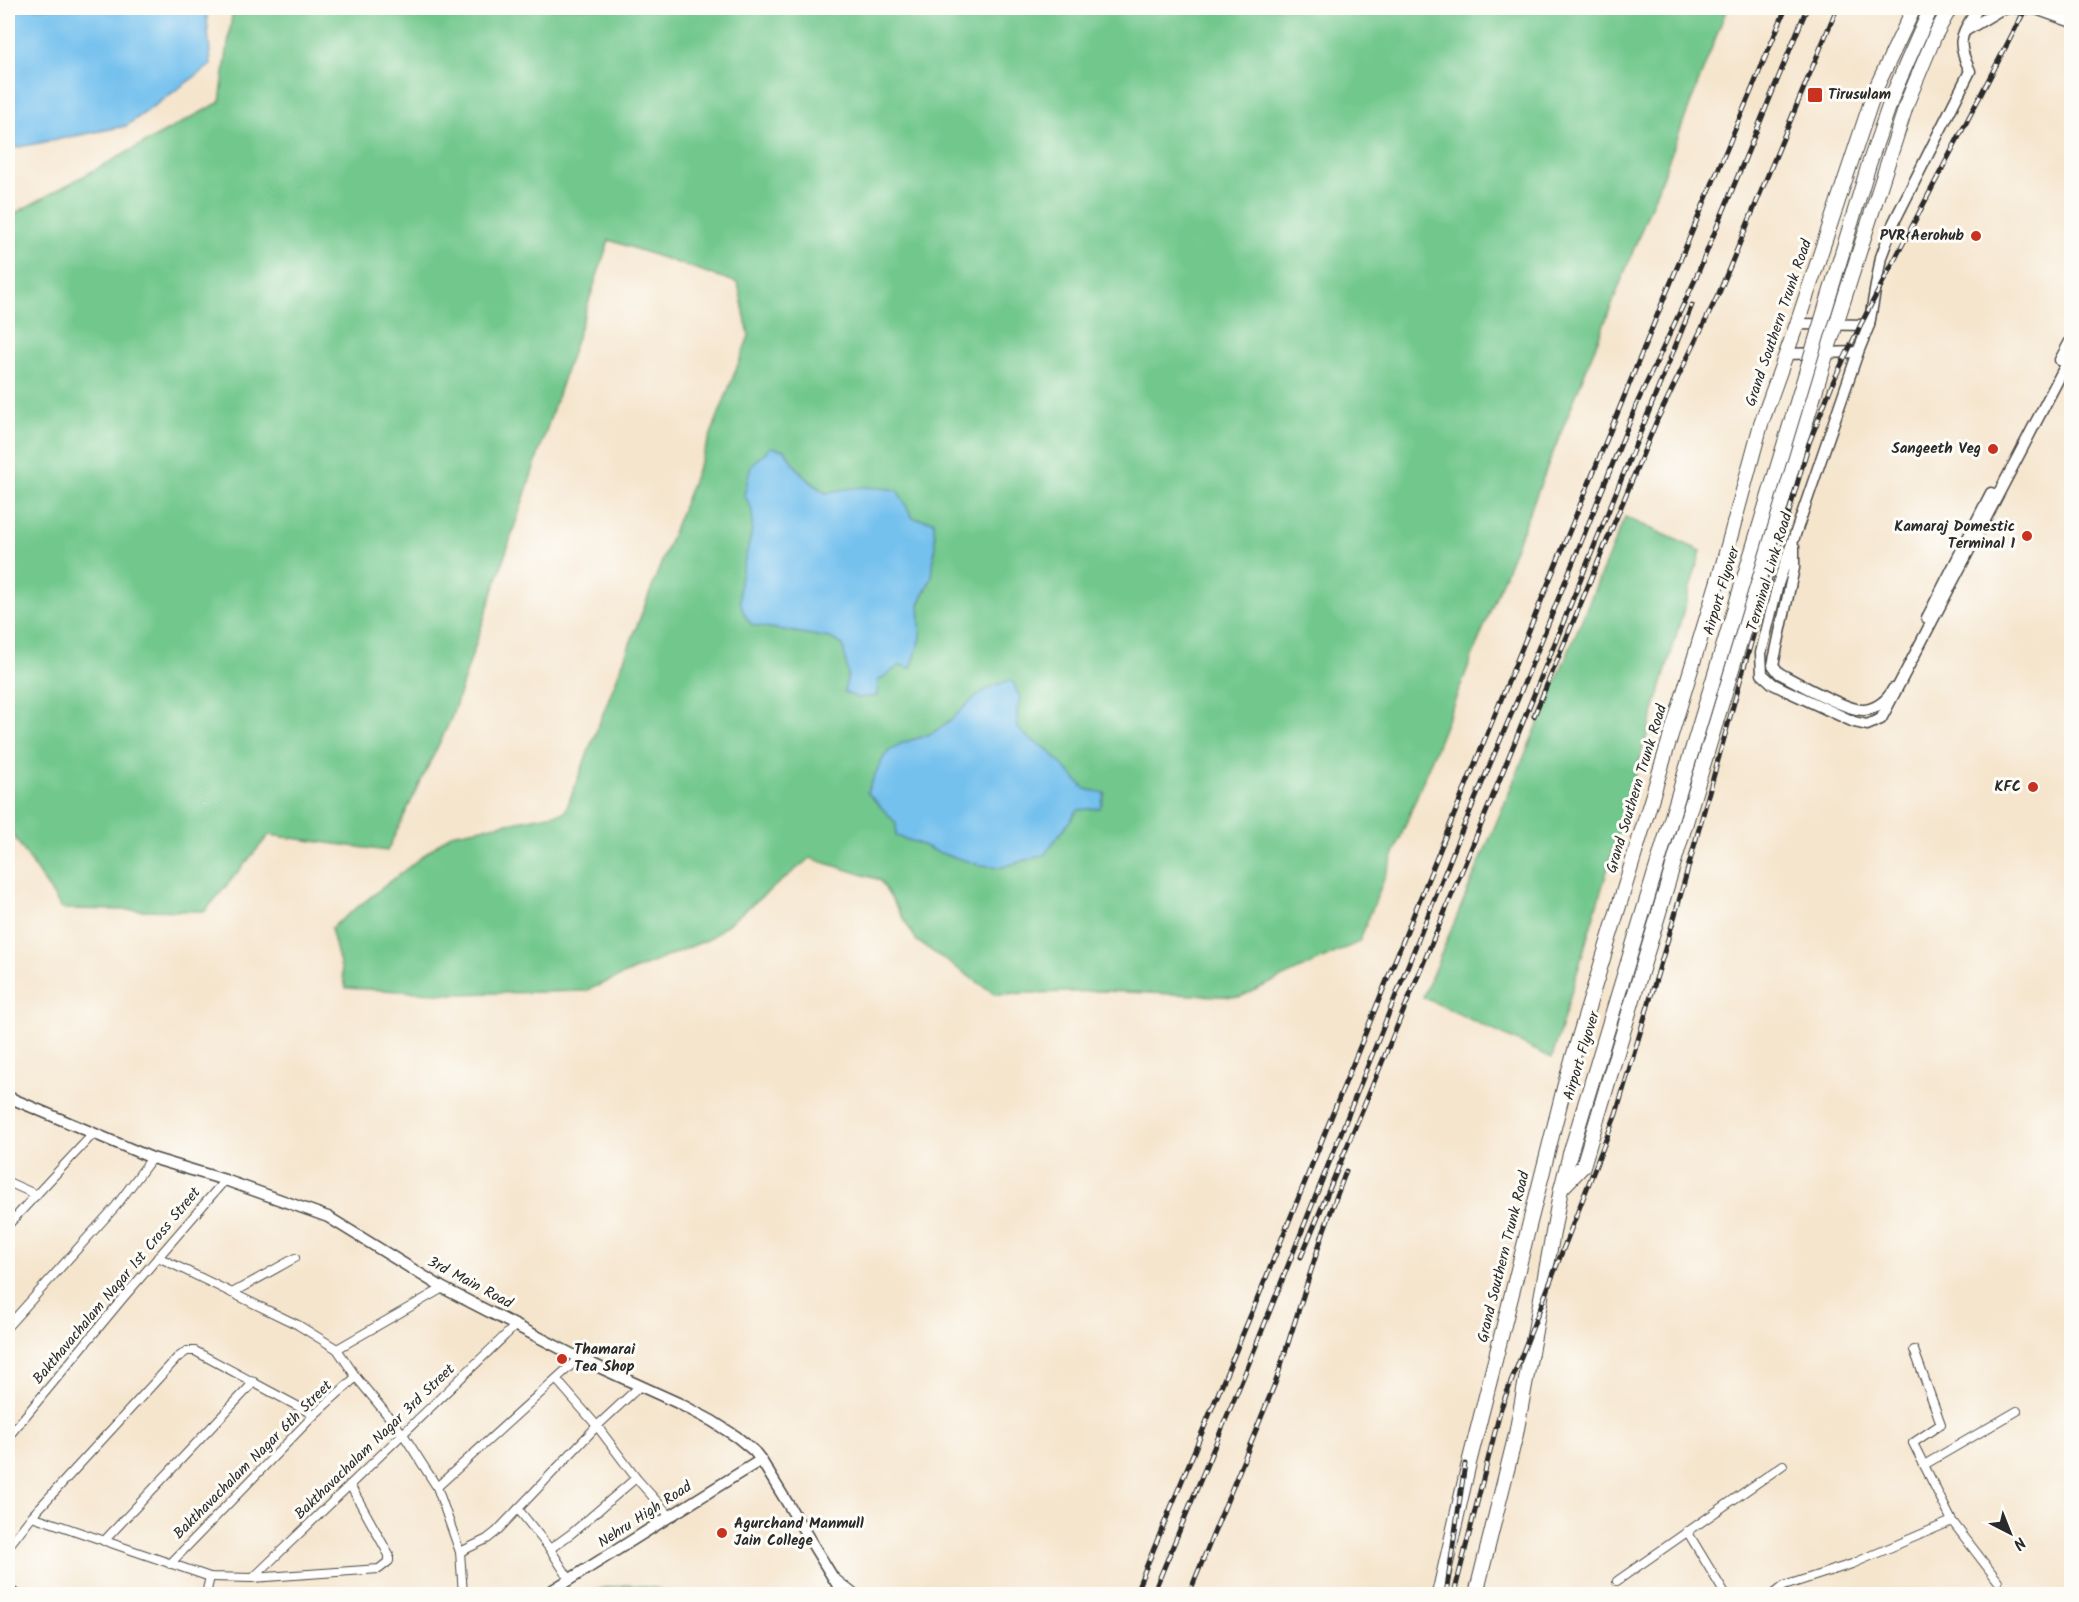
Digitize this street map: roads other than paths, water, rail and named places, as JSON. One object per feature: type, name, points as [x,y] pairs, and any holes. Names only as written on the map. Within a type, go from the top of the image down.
[{"type":"main road","name":"Grand Southern Trunk Road","points":[[1439,1594],[1469,1463],[1566,1080],[1723,564],[1761,424],[1787,354],[1875,90],[1914,8]]},
{"type":"main road","name":"Airport Flyover","points":[[1561,1190],[1869,164],[1894,92],[1931,8]]},
{"type":"main road","points":[[1476,1594],[1516,1434],[1561,1190],[1583,1166],[1827,352],[1908,100],[1935,35],[1950,8]]},
{"type":"street","points":[[1964,32],[1978,8]]},
{"type":"street","points":[[1964,32],[2000,10],[2009,8]]},
{"type":"street","points":[[2016,8],[2036,9],[2070,21]]},
{"type":"street","name":"Terminal Link Road","points":[[1964,32],[1960,44],[1961,51],[1970,72],[1894,222],[1881,257],[1869,325],[1778,584],[1761,652],[1762,674],[1773,684],[1854,722],[1867,725],[1881,719],[2072,353]]},
{"type":"street","points":[[1797,324],[1869,325]]},
{"type":"street","points":[[1794,541],[1794,568],[1773,665],[1779,673],[1840,703],[1862,710],[1876,707],[1890,694],[1935,601],[2072,338]]},
{"type":"street","points":[[1787,354],[1858,352]]},
{"type":"street","name":"3rd Main Road","points":[[8,1097],[152,1158],[225,1180],[328,1217],[442,1288],[579,1359],[712,1421],[737,1437],[761,1460],[843,1594]]},
{"type":"street","points":[[8,1225],[93,1134]]},
{"type":"street","points":[[8,1326],[116,1206],[152,1158]]},
{"type":"street","name":"Bakthavachalam Nagar 1st Cross Street","points":[[8,1437],[225,1180]]},
{"type":"street","points":[[8,1182],[37,1195]]},
{"type":"street","points":[[158,1257],[298,1325],[337,1349],[356,1377],[403,1434],[437,1486],[460,1552],[463,1594]]},
{"type":"street","points":[[232,1293],[295,1258]]},
{"type":"street","points":[[337,1349],[442,1288]]},
{"type":"street","name":"Bakthavachalam Nagar 3rd Street","points":[[252,1578],[516,1325]]},
{"type":"street","points":[[1914,1350],[1941,1424],[1913,1443],[1952,1521],[1998,1581]]},
{"type":"street","points":[[8,1547],[32,1516],[182,1353],[195,1351],[314,1415]]},
{"type":"street","points":[[437,1486],[579,1359]]},
{"type":"street","name":"Bakthavachalam Nagar 6th Street","points":[[170,1564],[314,1415],[356,1377]]},
{"type":"street","points":[[556,1379],[669,1515]]},
{"type":"street","points":[[104,1541],[254,1382]]},
{"type":"street","points":[[460,1552],[487,1539],[597,1426],[640,1386]]},
{"type":"street","points":[[1924,1465],[2017,1411]]},
{"type":"street","name":"Nehru High Road","points":[[546,1594],[669,1515],[761,1460]]},
{"type":"street","points":[[1617,1581],[1783,1465]]},
{"type":"street","points":[[550,1549],[636,1478]]},
{"type":"street","points":[[32,1516],[210,1577],[252,1578],[370,1570],[384,1567],[389,1562],[389,1555],[350,1485]]},
{"type":"street","points":[[518,1509],[550,1549],[570,1580]]},
{"type":"street","points":[[1774,1594],[1784,1586],[1852,1564],[1952,1521]]},
{"type":"street","points":[[1687,1531],[1725,1594]]},
{"type":"street","points":[[832,1576],[836,1594]]},
{"type":"street","points":[[832,1576],[855,1594]]},
{"type":"street","points":[[206,1594],[210,1577]]},
{"type":"street","points":[[8,1591],[14,1594]]},
{"type":"water","points":[[8,8],[206,8],[211,65],[126,126],[8,149]]},
{"type":"water","points":[[771,447],[785,450],[802,474],[826,493],[861,487],[897,490],[913,518],[934,521],[935,547],[932,576],[919,605],[921,638],[911,668],[900,665],[878,681],[877,696],[857,698],[844,692],[848,675],[843,645],[830,638],[752,625],[743,612],[740,584],[752,526],[751,510],[744,495],[751,465]]},
{"type":"water","points":[[1012,680],[1020,698],[1017,712],[1018,728],[1029,739],[1046,748],[1085,789],[1105,793],[1100,808],[1078,810],[1044,855],[1002,867],[980,865],[896,836],[896,823],[867,792],[886,754],[902,743],[932,733],[987,690]]},
{"type":"railway","points":[[1135,1594],[1663,301],[1786,8]]},
{"type":"railway","points":[[1153,1594],[1245,1373],[1460,835],[1519,696],[1638,401],[1695,280],[1807,8]]},
{"type":"railway","points":[[1534,716],[1657,420],[1719,293],[1837,8]]},
{"type":"railway","points":[[1454,1594],[1501,1408],[1616,1114],[1809,443],[1833,382],[1861,324],[2026,8]]},
{"type":"railway","points":[[1301,1257],[1488,808],[1692,305]]},
{"type":"railway","points":[[1189,1594],[1276,1381],[1324,1230],[1346,1171]]},
{"type":"railway","points":[[1446,1594],[1465,1464]]},
{"type":"place","name":"Tirusulam","points":[[1815,95]]},
{"type":"place","name":"PVR Aerohub","points":[[1976,236]]},
{"type":"place","name":"Sangeeth Veg","points":[[1993,449]]},
{"type":"place","name":"Kamaraj Domestic Terminal 1","points":[[2027,536]]},
{"type":"place","name":"KFC","points":[[2033,787]]},
{"type":"place","name":"Thamarai Tea Shop","points":[[562,1359]]},
{"type":"place","name":"Agurchand Manmull Jain College","points":[[722,1533]]}]
